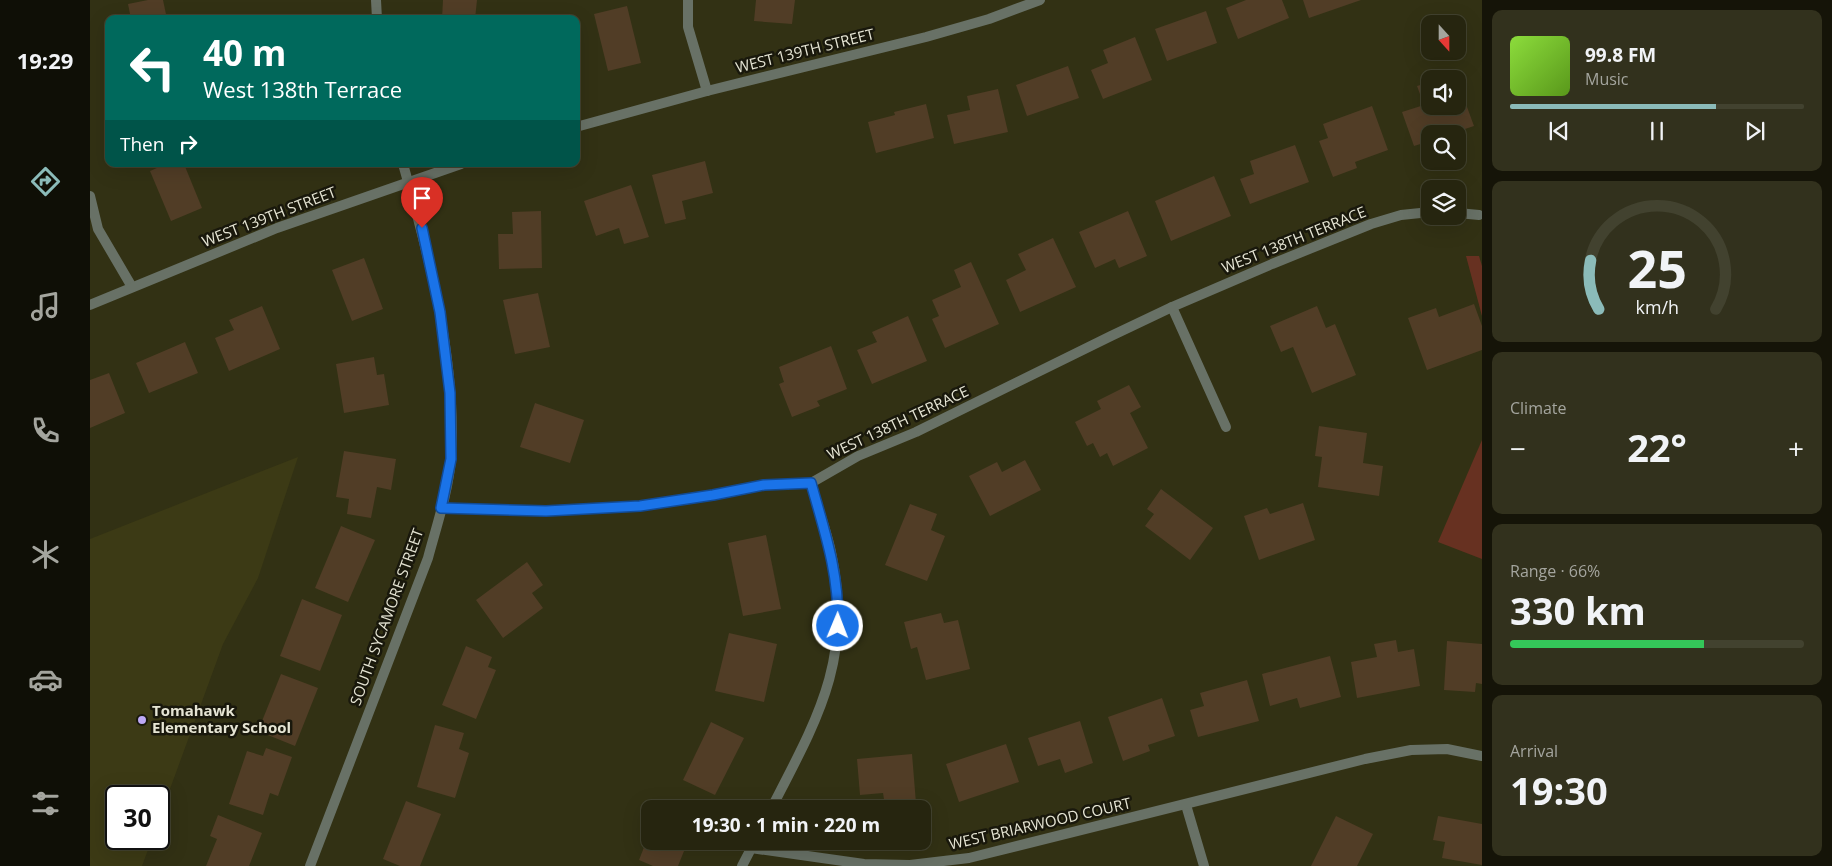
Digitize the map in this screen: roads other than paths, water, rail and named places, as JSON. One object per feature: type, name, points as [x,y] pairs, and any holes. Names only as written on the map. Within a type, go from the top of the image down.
[{"type":"street","points":[[376,0],[377,15]]},
{"type":"street","points":[[688,0],[688,27],[707,90]]},
{"type":"street","name":"WEST 139TH STREET","points":[[580,126],[707,90],[926,37],[989,19],[1040,0]]},
{"type":"street","name":"SOUTH SYCAMORE STREET","points":[[310,866],[428,558],[451,459],[450,393],[440,312],[422,228],[404,167]]},
{"type":"street","name":"WEST 139TH STREET","points":[[90,305],[277,228],[452,167]]},
{"type":"street","points":[[90,196],[98,229],[132,287]]},
{"type":"street","name":"WEST 138TH TERRACE","points":[[441,508],[546,511],[640,506],[764,485],[811,483],[858,456],[916,432],[1172,307],[1371,224],[1401,215],[1421,213]]},
{"type":"street","points":[[1466,214],[1479,215]]},
{"type":"street","points":[[1172,307],[1226,426]]},
{"type":"street","points":[[776,800],[812,729],[828,689],[836,649],[839,601],[831,552],[811,483]]},
{"type":"street","name":"WEST BRIARWOOD COURT","points":[[782,850],[864,864],[910,865],[969,858],[1365,759],[1411,750],[1447,749],[1482,756]]},
{"type":"street","points":[[1186,805],[1204,866]]},
{"type":"street","points":[[742,866],[750,850]]},
{"type":"place","name":"Tomahawk Elementary School","points":[[142,720]]}]
